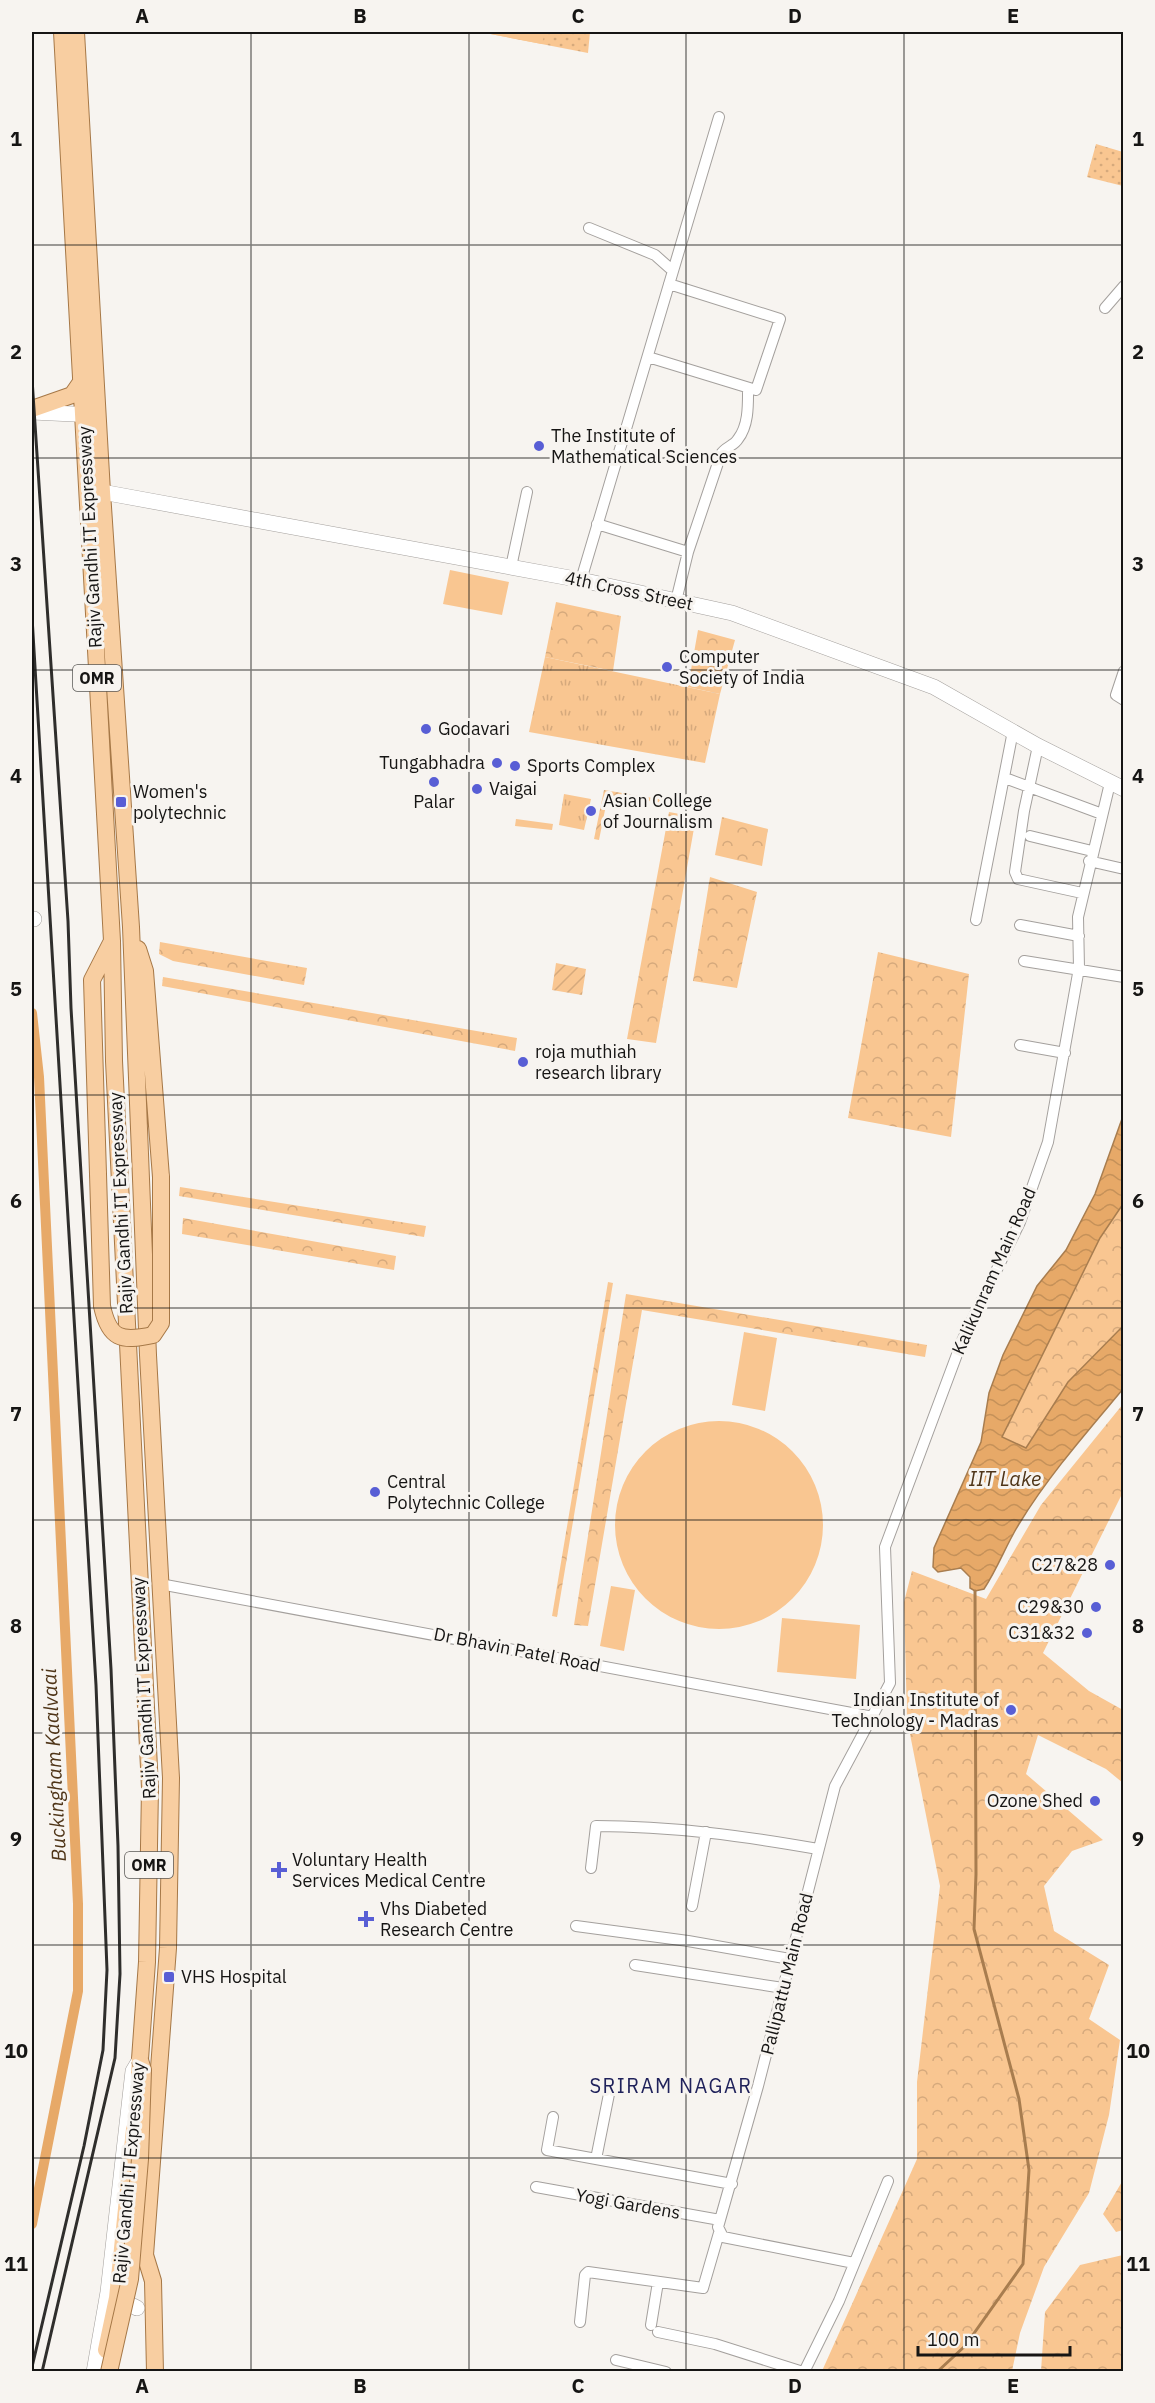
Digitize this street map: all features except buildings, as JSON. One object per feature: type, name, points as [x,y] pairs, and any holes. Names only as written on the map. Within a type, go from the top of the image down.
[{"type":"main road","name":"Rajiv Gandhi IT Expressway","points":[[62,32],[81,382],[90,415],[102,492],[131,927],[148,1355],[171,1778],[168,1948],[145,2256],[153,2281],[155,2372]]},
{"type":"main road","name":"Rajiv Gandhi IT Expressway","points":[[76,32],[112,941],[114,1060],[150,1788],[147,1962],[140,2060],[102,2372]]},
{"type":"main road","points":[[32,410],[72,395],[81,382]]},
{"type":"main road","points":[[112,941],[92,980],[102,1306],[106,1324],[118,1337],[134,1339],[153,1335],[161,1323],[161,1177],[145,971],[131,927]]},
{"type":"main road","points":[[109,2372],[130,2279],[140,2159],[143,2070],[140,2060]]},
{"type":"street","points":[[580,580],[719,117]]},
{"type":"street","points":[[589,228],[655,255],[673,271]]},
{"type":"street","points":[[648,357],[756,390],[780,319],[669,285]]},
{"type":"street","points":[[1105,308],[1124,286]]},
{"type":"street","points":[[676,600],[688,552],[721,454],[725,447],[738,441],[744,427],[748,388]]},
{"type":"street","points":[[32,410],[90,415]]},
{"type":"street","name":"4th Cross Street","points":[[102,492],[580,580],[749,618],[934,687],[1038,746],[1117,786]]},
{"type":"street","points":[[511,567],[527,492]]},
{"type":"street","points":[[597,524],[688,552]]},
{"type":"street","points":[[1124,671],[1116,695],[1124,700]]},
{"type":"street","points":[[976,920],[1013,731]]},
{"type":"street","points":[[1038,746],[1015,872],[1018,879],[1082,893]]},
{"type":"street","points":[[1005,778],[1102,814]]},
{"type":"street","name":"Kalikunram Main Road","points":[[873,1717],[890,1683],[885,1547],[962,1341],[1020,1222],[1048,1142],[1079,968],[1078,917],[1082,893],[1102,814],[1117,786]]},
{"type":"street","points":[[1030,836],[1124,869]]},
{"type":"street","points":[[1020,925],[1080,936]]},
{"type":"street","points":[[1024,961],[1124,977]]},
{"type":"street","points":[[1020,1045],[1065,1053]]},
{"type":"street","name":"Dr Bhavin Patel Road","points":[[160,1584],[873,1717]]},
{"type":"street","name":"Pallipattu Main Road","points":[[658,2282],[703,2288],[721,2235],[720,2220],[732,2184],[835,1786],[873,1717]]},
{"type":"street","points":[[591,1868],[596,1826],[656,1826],[818,1849]]},
{"type":"street","points":[[692,1906],[706,1832]]},
{"type":"street","points":[[576,1926],[688,1941],[790,1959]]},
{"type":"street","points":[[635,1965],[783,1988]]},
{"type":"street","points":[[596,2159],[609,2094]]},
{"type":"street","points":[[553,2117],[547,2150],[732,2184]]},
{"type":"street","points":[[580,2322],[585,2275],[588,2272],[658,2282],[655,2328],[716,2344],[803,2372],[839,2301],[888,2181]]},
{"type":"street","name":"Yogi Gardens","points":[[536,2187],[720,2220]]},
{"type":"street","points":[[721,2235],[854,2263]]},
{"type":"street","points":[[113,2295],[137,2308]]},
{"type":"street","name":"OMR","points":[[94,2372],[113,2295]]},
{"type":"street","points":[[616,2360],[666,2372]]},
{"type":"green space","points":[[480,32],[590,32],[588,53]]},
{"type":"green space","points":[[480,32],[545,32],[542,44]]},
{"type":"green space","points":[[1096,144],[1123,152],[1123,186],[1087,177]]},
{"type":"green space","points":[[450,570],[509,582],[502,615],[443,604]]},
{"type":"green space","points":[[556,602],[621,616],[613,671],[545,657]]},
{"type":"green space","points":[[698,630],[735,640],[720,694],[688,687]]},
{"type":"green space","points":[[545,657],[720,694],[705,763],[529,732]]},
{"type":"green space","points":[[604,790],[690,804],[690,807],[608,795],[599,840],[594,839]]},
{"type":"green space","points":[[564,794],[591,799],[584,830],[559,825]]},
{"type":"green space","points":[[669,812],[696,817],[656,1043],[627,1039]]},
{"type":"green space","points":[[722,817],[768,829],[762,866],[715,855]]},
{"type":"green space","points":[[516,819],[553,824],[552,830],[515,826]]},
{"type":"green space","points":[[710,877],[757,892],[737,988],[693,981]]},
{"type":"green space","points":[[160,942],[307,968],[304,985],[173,961],[159,954]]},
{"type":"green space","points":[[878,952],[969,974],[951,1137],[848,1118]]},
{"type":"green space","points":[[556,963],[586,969],[582,995],[552,990]]},
{"type":"green space","points":[[163,977],[517,1038],[515,1051],[162,986]]},
{"type":"green space","points":[[180,1187],[426,1226],[424,1237],[179,1196]]},
{"type":"green space","points":[[1123,1204],[1123,1326],[1068,1382],[1026,1448],[1002,1437],[1100,1238]]},
{"type":"green space","points":[[183,1218],[396,1256],[394,1270],[182,1234]]},
{"type":"green space","points":[[608,1282],[613,1283],[557,1617],[552,1616]]},
{"type":"green space","points":[[626,1294],[927,1345],[925,1357],[642,1310],[588,1626],[574,1625]]},
{"type":"green space","points":[[744,1332],[777,1338],[765,1411],[732,1405]]},
{"type":"green space","points":[[1123,1404],[1123,1492],[1043,1653],[1089,1691],[1123,1710],[1123,1783],[1106,1769],[1038,1735],[1026,1774],[1103,1840],[1072,1851],[1044,1886],[1054,1931],[1109,1965],[1089,2019],[1120,2040],[1109,2115],[1089,2193],[1044,2267],[1020,2333],[1012,2371],[822,2371],[917,2159],[917,2082],[940,1886],[907,1719],[904,1602],[912,1571],[986,1599],[1041,1505]]},
{"type":"green space","points":[[719,1421],[739,1423],[759,1429],[785,1445],[799,1459],[815,1485],[821,1505],[823,1525],[821,1545],[815,1565],[799,1591],[785,1605],[759,1621],[739,1627],[719,1629],[699,1627],[679,1621],[653,1605],[639,1591],[623,1565],[617,1545],[615,1525],[617,1505],[623,1485],[639,1459],[653,1445],[679,1429],[699,1423]]},
{"type":"green space","points":[[611,1586],[635,1590],[624,1651],[600,1646]]},
{"type":"green space","points":[[782,1618],[860,1625],[856,1679],[777,1672]]},
{"type":"green space","points":[[1123,2180],[1123,2230],[1116,2232],[1103,2214]]},
{"type":"green space","points":[[1123,2255],[1123,2371],[1041,2371],[1045,2312],[1080,2265]]},
{"type":"water","name":"IIT Lake","points":[[1123,1116],[1123,1204],[1100,1238],[1002,1437],[1026,1448],[1068,1382],[1123,1326],[1123,1389],[1043,1488],[1014,1532],[984,1589],[975,1591],[970,1588],[970,1577],[961,1568],[938,1572],[933,1567],[934,1548],[981,1442],[989,1393],[1003,1355],[1037,1286],[1066,1250],[1095,1194]]},
{"type":"waterway","name":"Buckingham Kaalvaai","points":[[32,1013],[39,1077],[78,1904],[78,1991],[32,2224]]},
{"type":"waterway","points":[[937,2372],[965,2346],[1023,2264],[1029,2170],[1019,2099],[974,1929],[976,1874],[975,1591]]},
{"type":"railway","points":[[32,379],[68,921],[71,1008],[111,1669],[120,1974],[115,2058],[42,2372]]},
{"type":"railway","points":[[32,617],[96,1685],[107,1970],[103,2050],[84,2146],[32,2367]]},
{"type":"place","name":"The Institute of Mathematical Sciences","points":[[539,446]]},
{"type":"place","name":"Computer Society of India","points":[[667,667]]},
{"type":"place","name":"Godavari","points":[[426,729]]},
{"type":"place","name":"Tungabhadra","points":[[497,763]]},
{"type":"place","name":"Sports Complex","points":[[515,766]]},
{"type":"place","name":"Palar","points":[[434,782]]},
{"type":"place","name":"Vaigai","points":[[477,789]]},
{"type":"place","name":"Women's polytechnic","points":[[121,802]]},
{"type":"place","name":"Asian College of Journalism","points":[[591,811]]},
{"type":"place","name":"roja muthiah research library","points":[[523,1062]]},
{"type":"place","name":"Central Polytechnic College","points":[[375,1492]]},
{"type":"place","name":"C27&28","points":[[1110,1565]]},
{"type":"place","name":"C29&30","points":[[1096,1607]]},
{"type":"place","name":"C31&32","points":[[1087,1633]]},
{"type":"place","name":"Indian Institute of Technology - Madras","points":[[1011,1710]]},
{"type":"place","name":"Ozone Shed","points":[[1095,1801]]},
{"type":"place","name":"Voluntary Health Services Medical Centre","points":[[279,1870]]},
{"type":"place","name":"Vhs Diabeted Research Centre","points":[[366,1919]]},
{"type":"place","name":"VHS Hospital","points":[[169,1977]]},
{"type":"district","name":"SRIRAM NAGAR","points":[[671,2086]]}]
